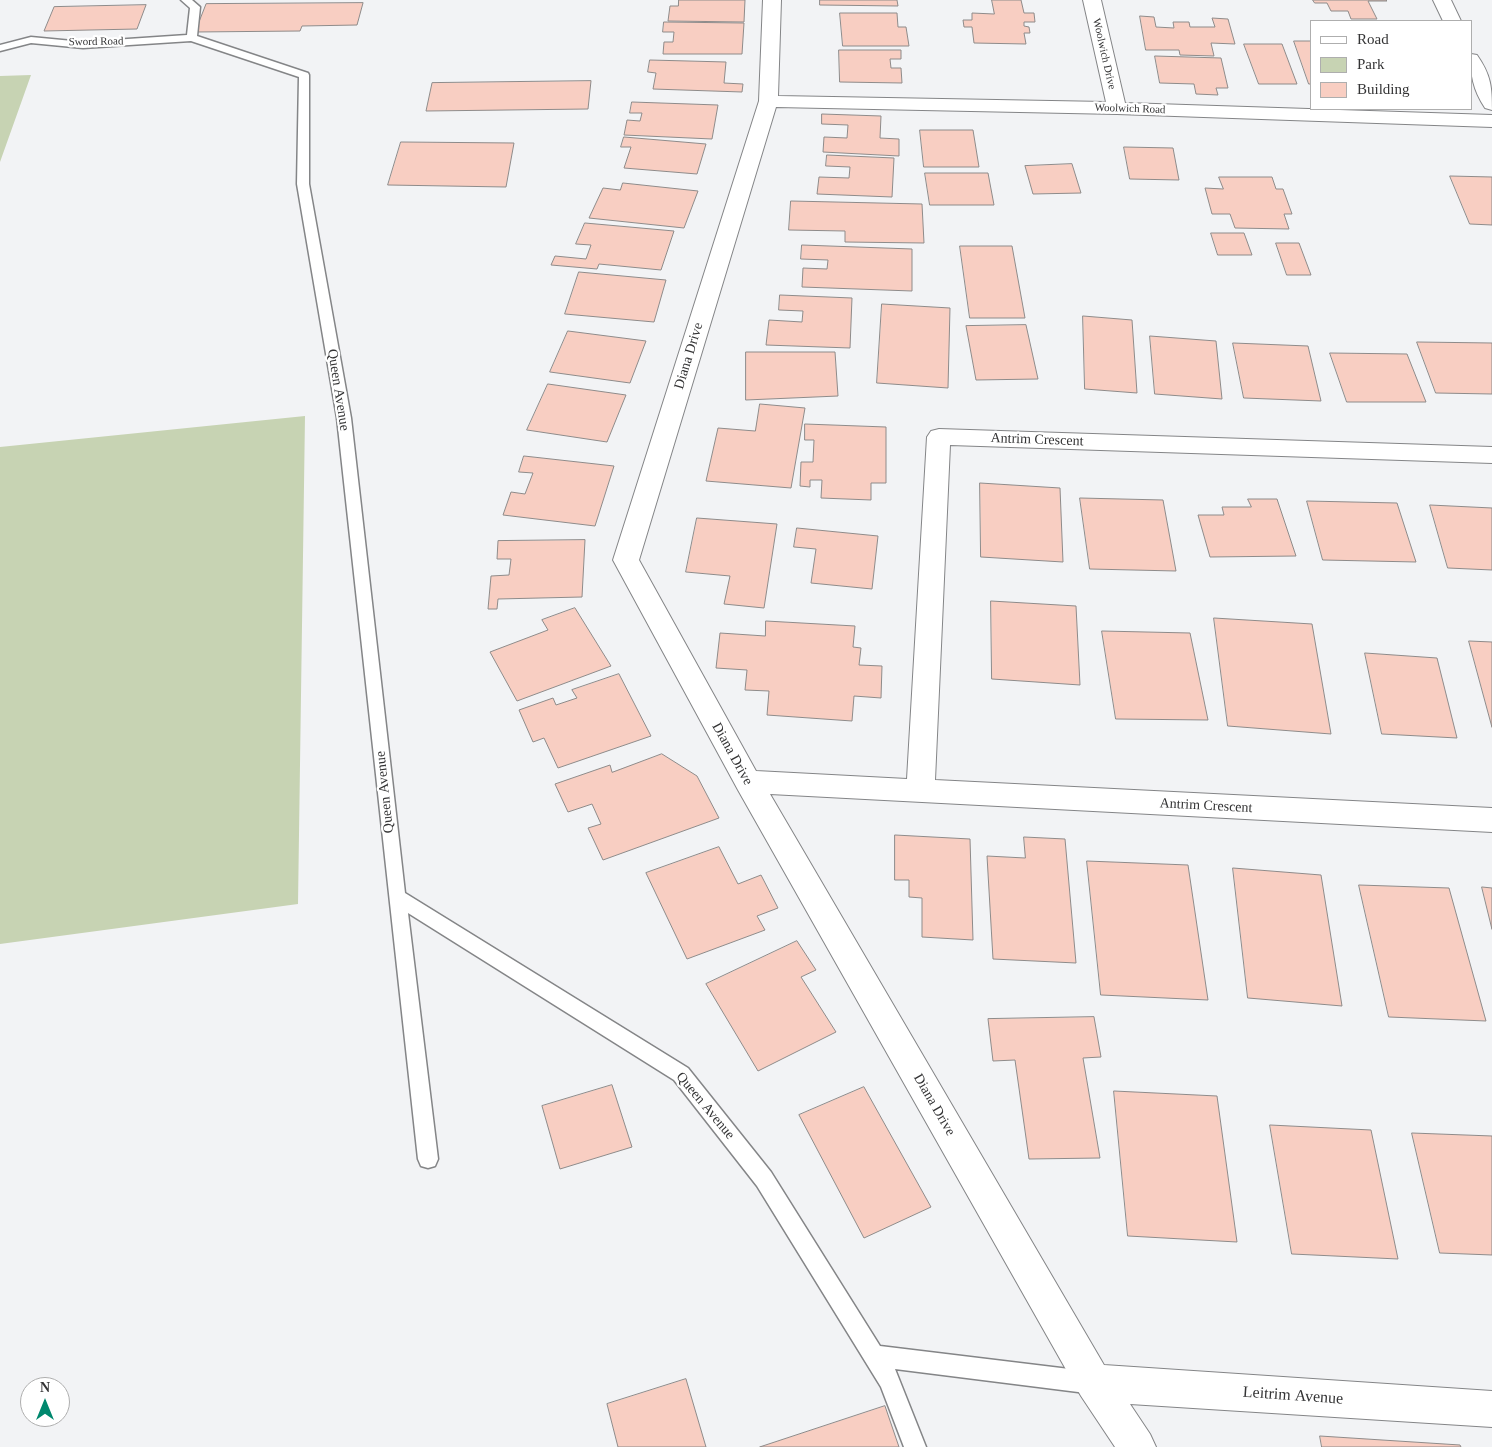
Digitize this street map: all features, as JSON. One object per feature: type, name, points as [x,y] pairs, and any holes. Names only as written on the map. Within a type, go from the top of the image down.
[{"type":"street","name":"Diana Drive","points":[[772,0],[768,100],[626,560],[748,782],[1094,1383],[1137,1447]]},
{"type":"street","name":"Woolwich Drive","points":[[1092,0],[1117,108]]},
{"type":"street","points":[[1442,0],[1452,20]]},
{"type":"street","points":[[1472,62],[1492,104]]},
{"type":"street","name":"Woolwich Road","points":[[768,100],[1117,108],[1492,121]]},
{"type":"street","name":"Antrim Crescent","points":[[920,792],[938,437],[1492,455]]},
{"type":"street","name":"Antrim Crescent","points":[[748,782],[1492,820]]},
{"type":"street","name":"Leitrim Avenue","points":[[1094,1383],[1492,1409]]},
{"type":"lane","points":[[186,0],[195,7],[192,38]]},
{"type":"lane","name":"Sword Road","points":[[0,48],[31,40],[83,45],[192,38]]},
{"type":"lane","name":"Queen Avenue","points":[[192,38],[304,75],[304,184],[344,418],[397,897],[681,1074],[764,1179],[889,1380],[915,1447]]},
{"type":"lane","points":[[397,897],[428,1159]]},
{"type":"lane","points":[[874,1356],[1094,1383]]},
{"type":"green space","points":[[31,75],[0,162],[0,76]]},
{"type":"green space","points":[[305,416],[298,904],[0,944],[0,447]]},
{"type":"building","points":[[679,0],[745,0],[744,22],[668,21],[670,6],[678,6]]},
{"type":"building","points":[[820,0],[897,0],[898,6],[820,5]]},
{"type":"building","points":[[992,0],[1021,0],[1024,13],[1034,13],[1035,22],[1024,22],[1024,26],[1029,27],[1030,33],[1024,33],[1026,44],[974,43],[972,27],[964,27],[963,20],[972,20],[972,13],[994,14]]},
{"type":"building","points":[[1313,0],[1387,1],[1368,1],[1377,19],[1351,19],[1348,11],[1331,11],[1327,3],[1315,3]]},
{"type":"building","points":[[363,3],[357,25],[302,26],[300,31],[195,32],[206,4]]},
{"type":"building","points":[[146,5],[137,29],[44,31],[54,7]]},
{"type":"building","points":[[840,13],[897,13],[898,27],[906,27],[909,46],[843,46]]},
{"type":"building","points":[[1140,16],[1154,17],[1156,27],[1174,28],[1173,22],[1189,22],[1190,27],[1215,27],[1212,18],[1228,19],[1235,44],[1211,43],[1214,56],[1180,55],[1179,50],[1146,50]]},
{"type":"building","points":[[664,22],[744,23],[742,54],[663,54],[664,42],[673,42],[674,32],[663,32]]},
{"type":"building","points":[[1294,41],[1310,41],[1309,84]]},
{"type":"building","points":[[1244,44],[1282,44],[1297,84],[1259,84]]},
{"type":"building","points":[[839,50],[901,50],[901,59],[890,59],[891,68],[901,68],[902,83],[840,82]]},
{"type":"building","points":[[1155,56],[1221,58],[1228,88],[1216,88],[1218,95],[1196,94],[1194,84],[1160,83]]},
{"type":"building","points":[[650,60],[726,62],[724,83],[743,84],[742,92],[653,89],[656,73],[648,72]]},
{"type":"building","points":[[591,81],[588,109],[426,111],[432,83]]},
{"type":"building","points":[[632,102],[718,105],[712,139],[624,135],[627,120],[640,121],[642,113],[630,113]]},
{"type":"building","points":[[822,114],[881,116],[880,138],[899,139],[899,156],[823,152],[824,137],[847,138],[848,125],[822,124]]},
{"type":"building","points":[[920,130],[973,130],[979,167],[924,167]]},
{"type":"building","points":[[624,137],[706,144],[697,174],[624,168],[631,147],[621,147]]},
{"type":"building","points":[[401,142],[514,143],[506,187],[388,185]]},
{"type":"building","points":[[1124,147],[1173,148],[1179,180],[1130,179]]},
{"type":"building","points":[[827,155],[894,158],[892,197],[817,194],[819,177],[849,178],[850,167],[826,166]]},
{"type":"building","points":[[1072,164],[1081,193],[1033,194],[1025,166]]},
{"type":"building","points":[[925,173],[988,173],[994,205],[930,205]]},
{"type":"building","points":[[1450,176],[1492,177],[1492,225],[1470,224]]},
{"type":"building","points":[[1219,177],[1272,177],[1276,189],[1283,189],[1292,214],[1284,214],[1289,229],[1235,228],[1230,214],[1212,214],[1205,188],[1223,189]]},
{"type":"building","points":[[623,183],[698,191],[684,228],[589,218],[603,188],[620,190]]},
{"type":"building","points":[[791,201],[922,204],[924,243],[845,242],[845,231],[789,230]]},
{"type":"building","points":[[585,223],[674,231],[661,270],[599,264],[597,269],[551,265],[555,256],[586,259],[591,245],[576,244]]},
{"type":"building","points":[[1211,233],[1244,233],[1252,255],[1218,255]]},
{"type":"building","points":[[1276,243],[1299,243],[1311,275],[1287,275]]},
{"type":"building","points":[[802,245],[912,249],[912,291],[802,287],[803,268],[827,269],[828,260],[801,259]]},
{"type":"building","points":[[960,246],[1012,246],[1025,318],[970,318]]},
{"type":"building","points":[[579,272],[666,280],[654,322],[565,314]]},
{"type":"building","points":[[780,295],[852,298],[850,348],[766,345],[769,320],[802,322],[803,311],[779,310]]},
{"type":"building","points":[[882,304],[950,308],[948,388],[877,383]]},
{"type":"building","points":[[1083,316],[1132,320],[1137,393],[1085,389]]},
{"type":"building","points":[[1026,325],[1038,379],[976,380],[966,326]]},
{"type":"building","points":[[568,331],[646,341],[630,383],[550,372]]},
{"type":"building","points":[[1150,336],[1216,341],[1222,399],[1155,394]]},
{"type":"building","points":[[1417,342],[1492,343],[1492,394],[1436,393]]},
{"type":"building","points":[[1233,343],[1308,346],[1321,401],[1244,398]]},
{"type":"building","points":[[746,352],[835,352],[838,396],[746,400]]},
{"type":"building","points":[[1330,353],[1407,354],[1426,402],[1347,402]]},
{"type":"building","points":[[548,384],[626,395],[607,442],[527,430]]},
{"type":"building","points":[[760,404],[805,408],[791,488],[706,481],[718,428],[755,431]]},
{"type":"building","points":[[805,424],[886,427],[886,483],[871,483],[871,500],[821,498],[822,480],[810,480],[810,487],[800,486],[801,462],[813,462],[814,440],[805,440]]},
{"type":"building","points":[[524,456],[614,466],[595,526],[503,515],[511,492],[525,494],[533,473],[519,472]]},
{"type":"building","points":[[980,483],[1060,488],[1063,562],[981,557]]},
{"type":"building","points":[[1080,498],[1163,500],[1176,571],[1090,569]]},
{"type":"building","points":[[1248,499],[1277,499],[1296,556],[1210,557],[1198,515],[1224,515],[1222,507],[1251,507]]},
{"type":"building","points":[[1307,501],[1397,503],[1416,562],[1323,560]]},
{"type":"building","points":[[1430,505],[1492,508],[1492,570],[1448,568]]},
{"type":"building","points":[[697,518],[777,524],[764,608],[724,604],[730,576],[686,572]]},
{"type":"building","points":[[797,528],[878,536],[872,589],[811,583],[816,549],[794,547]]},
{"type":"building","points":[[585,540],[582,597],[498,599],[497,609],[488,609],[491,576],[509,575],[511,559],[497,559],[498,541]]},
{"type":"building","points":[[991,601],[1076,606],[1080,685],[992,679]]},
{"type":"building","points":[[575,608],[611,666],[517,701],[490,652],[548,630],[542,620]]},
{"type":"building","points":[[1214,618],[1312,624],[1331,734],[1228,726]]},
{"type":"building","points":[[766,621],[855,626],[853,647],[861,648],[859,665],[882,666],[881,698],[854,696],[852,721],[767,715],[769,691],[745,690],[747,670],[716,668],[720,633],[765,636]]},
{"type":"building","points":[[1102,631],[1190,633],[1208,720],[1116,719]]},
{"type":"building","points":[[1469,641],[1492,642],[1492,727]]},
{"type":"building","points":[[1365,653],[1437,658],[1457,738],[1382,734]]},
{"type":"building","points":[[619,674],[651,736],[558,768],[544,738],[533,742],[519,710],[553,698],[556,705],[577,698],[572,690]]},
{"type":"building","points":[[662,754],[697,776],[719,818],[603,860],[588,828],[601,824],[592,804],[568,812],[555,784],[610,765],[612,772]]},
{"type":"building","points":[[895,835],[970,839],[973,940],[922,937],[922,898],[909,897],[909,880],[895,880]]},
{"type":"building","points":[[1024,837],[1065,839],[1076,963],[993,959],[987,856],[1025,858]]},
{"type":"building","points":[[719,847],[738,884],[761,875],[778,908],[757,916],[765,930],[687,959],[646,873]]},
{"type":"building","points":[[1087,861],[1188,865],[1208,1000],[1101,995]]},
{"type":"building","points":[[1233,868],[1321,875],[1342,1006],[1248,998]]},
{"type":"building","points":[[1359,885],[1449,888],[1486,1021],[1389,1017]]},
{"type":"building","points":[[1482,887],[1492,888],[1492,929]]},
{"type":"building","points":[[797,941],[816,970],[801,977],[836,1032],[758,1071],[706,984]]},
{"type":"building","points":[[1094,1017],[1101,1057],[1083,1058],[1100,1158],[1029,1159],[1015,1060],[993,1061],[988,1019]]},
{"type":"building","points":[[612,1085],[632,1147],[560,1169],[542,1106]]},
{"type":"building","points":[[864,1087],[931,1207],[864,1238],[799,1115]]},
{"type":"building","points":[[1114,1091],[1217,1096],[1237,1242],[1128,1236]]},
{"type":"building","points":[[1270,1125],[1371,1130],[1398,1259],[1292,1254]]},
{"type":"building","points":[[1412,1133],[1492,1136],[1492,1255],[1440,1253]]},
{"type":"building","points":[[686,1379],[706,1447],[618,1447],[607,1404]]},
{"type":"building","points":[[885,1406],[899,1447],[760,1447]]},
{"type":"building","points":[[1320,1436],[1460,1445],[1461,1447],[1322,1447]]}]
